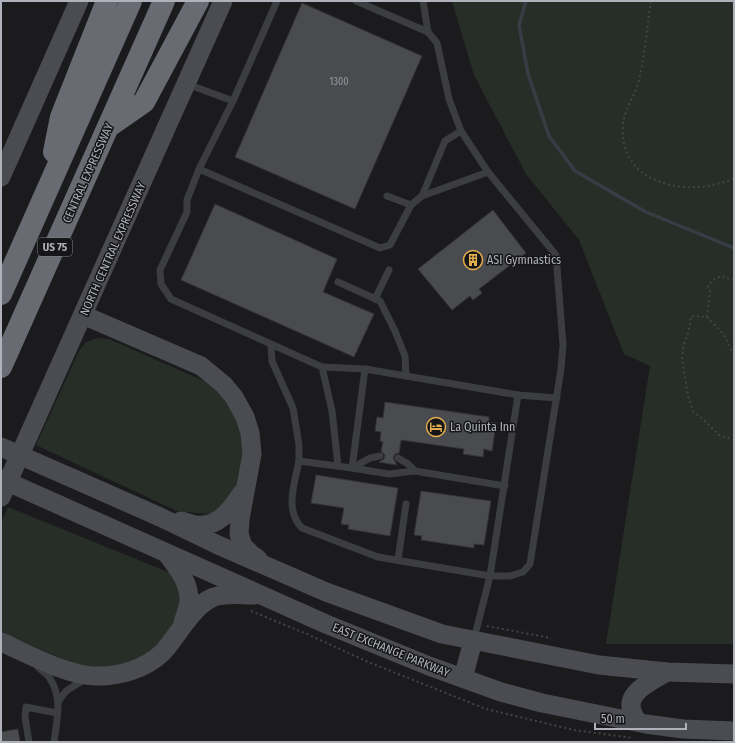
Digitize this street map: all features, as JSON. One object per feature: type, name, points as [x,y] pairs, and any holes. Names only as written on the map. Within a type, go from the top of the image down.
[{"type":"highway","points":[[48,188],[61,117],[107,1]]},
{"type":"highway","name":"US 75","points":[[1,294],[131,1]]},
{"type":"highway","name":"CENTRAL EXPRESSWAY","points":[[1,367],[164,1]]},
{"type":"highway","points":[[108,127],[144,102],[198,1]]},
{"type":"main road","points":[[1,176],[79,1]]},
{"type":"main road","name":"NORTH CENTRAL EXPRESSWAY","points":[[1,497],[223,1]]},
{"type":"main road","points":[[83,315],[201,366],[224,385],[234,396],[245,417],[250,433],[252,454],[240,519],[239,534],[243,546],[250,554],[276,571]]},
{"type":"main road","points":[[1,447],[160,517],[276,571],[326,592],[442,634],[599,665],[666,672],[734,674]]},
{"type":"main road","name":"EAST EXCHANGE PARKWAY","points":[[1,479],[167,554],[264,595],[326,624],[429,666],[501,692],[638,722],[683,729],[734,731]]},
{"type":"main road","points":[[160,517],[197,525],[210,524],[220,520],[228,513],[247,485]]},
{"type":"main road","points":[[167,554],[180,570],[185,579],[188,592],[189,602],[182,626]]},
{"type":"main road","points":[[6,644],[64,669],[91,676],[115,675],[135,669],[151,661],[162,652],[196,609],[204,602],[214,597],[226,594],[264,595]]},
{"type":"main road","points":[[463,678],[473,641]]},
{"type":"main road","points":[[638,722],[631,711],[631,703],[634,695],[640,689],[666,672]]},
{"type":"lane","points":[[277,1],[233,100],[198,169],[187,200],[187,212],[160,270],[161,284],[171,299],[322,367],[365,369],[518,395],[556,398]]},
{"type":"lane","points":[[271,345],[272,361],[293,408],[300,460],[292,502],[293,514],[297,523],[302,528],[378,557],[490,576],[510,576],[523,572],[530,564],[563,345],[556,255],[488,172],[461,131],[449,99],[437,43],[428,32],[356,1]]},
{"type":"lane","points":[[423,1],[428,32]]},
{"type":"lane","points":[[186,84],[233,100]]},
{"type":"lane","points":[[422,196],[445,141],[461,131]]},
{"type":"lane","points":[[198,169],[380,248],[390,245],[411,205],[422,196],[488,172]]},
{"type":"lane","points":[[387,196],[411,205]]},
{"type":"lane","points":[[375,299],[389,270]]},
{"type":"lane","points":[[338,282],[380,301],[395,331],[405,356],[406,376]]},
{"type":"lane","points":[[322,367],[332,411],[338,466]]},
{"type":"lane","points":[[352,468],[365,369]]},
{"type":"lane","points":[[473,641],[490,576],[518,395]]},
{"type":"lane","points":[[352,468],[370,458],[380,456]]},
{"type":"lane","points":[[398,458],[408,464],[415,471]]},
{"type":"lane","points":[[300,460],[390,474],[415,471],[505,486]]},
{"type":"lane","points":[[398,560],[406,504]]},
{"type":"lane","points":[[6,644],[48,676],[57,692],[58,702],[54,742]]},
{"type":"lane","points":[[58,702],[66,691],[91,676]]},
{"type":"lane","points":[[29,742],[25,717],[26,708],[57,713]]},
{"type":"path","points":[[651,1],[636,91],[624,115],[622,134],[624,146],[628,156],[642,174],[652,180],[662,183],[680,186],[703,187],[734,179]]},
{"type":"path","points":[[706,318],[710,291],[708,286],[713,280],[721,276],[734,280]]},
{"type":"path","points":[[734,352],[731,350],[726,338],[706,318],[691,316],[690,330],[684,344],[682,358],[688,396],[693,411],[719,435],[734,440]]},
{"type":"shaded area","points":[[452,1],[734,1],[734,644],[606,644],[650,366],[624,354],[579,240],[526,174],[474,75]]},
{"type":"shaded area","points":[[98,338],[109,339],[204,381],[221,395],[233,412],[242,431],[244,449],[242,469],[233,497],[217,515],[177,511],[36,445],[79,351],[86,342]]},
{"type":"shaded area","points":[[8,507],[173,574],[184,597],[172,629],[157,647],[144,656],[125,664],[106,669],[79,666],[1,632],[1,523]]},
{"type":"building","points":[[302,3],[422,56],[355,209],[235,157]]},
{"type":"building","points":[[215,204],[337,259],[323,292],[374,314],[354,357],[181,280]]},
{"type":"building","name":"ASI Gymnastics","points":[[493,210],[526,253],[479,289],[482,293],[473,300],[470,296],[452,310],[418,269]]},
{"type":"building","name":"La Quinta Inn","points":[[385,402],[489,417],[489,422],[496,423],[492,451],[484,449],[483,457],[463,454],[464,449],[401,440],[399,453],[395,454],[393,458],[397,465],[379,462],[384,459],[385,455],[381,451],[383,442],[380,441],[381,432],[375,431],[377,417],[383,418]]},
{"type":"building","points":[[316,475],[398,488],[390,536],[348,529],[349,525],[341,524],[344,508],[311,503]]},
{"type":"building","points":[[421,491],[491,501],[484,545],[474,544],[474,548],[421,540],[422,536],[414,535]]},
{"type":"building","points":[[18,729],[20,742],[1,742],[1,732]]},
{"type":"waterway","points":[[526,1],[519,25],[528,74],[549,136],[575,171],[646,212],[734,248]]},
{"type":"place","name":"ASI Gymnastics","points":[[473,260]]},
{"type":"place","name":"La Quinta Inn","points":[[436,427]]}]
